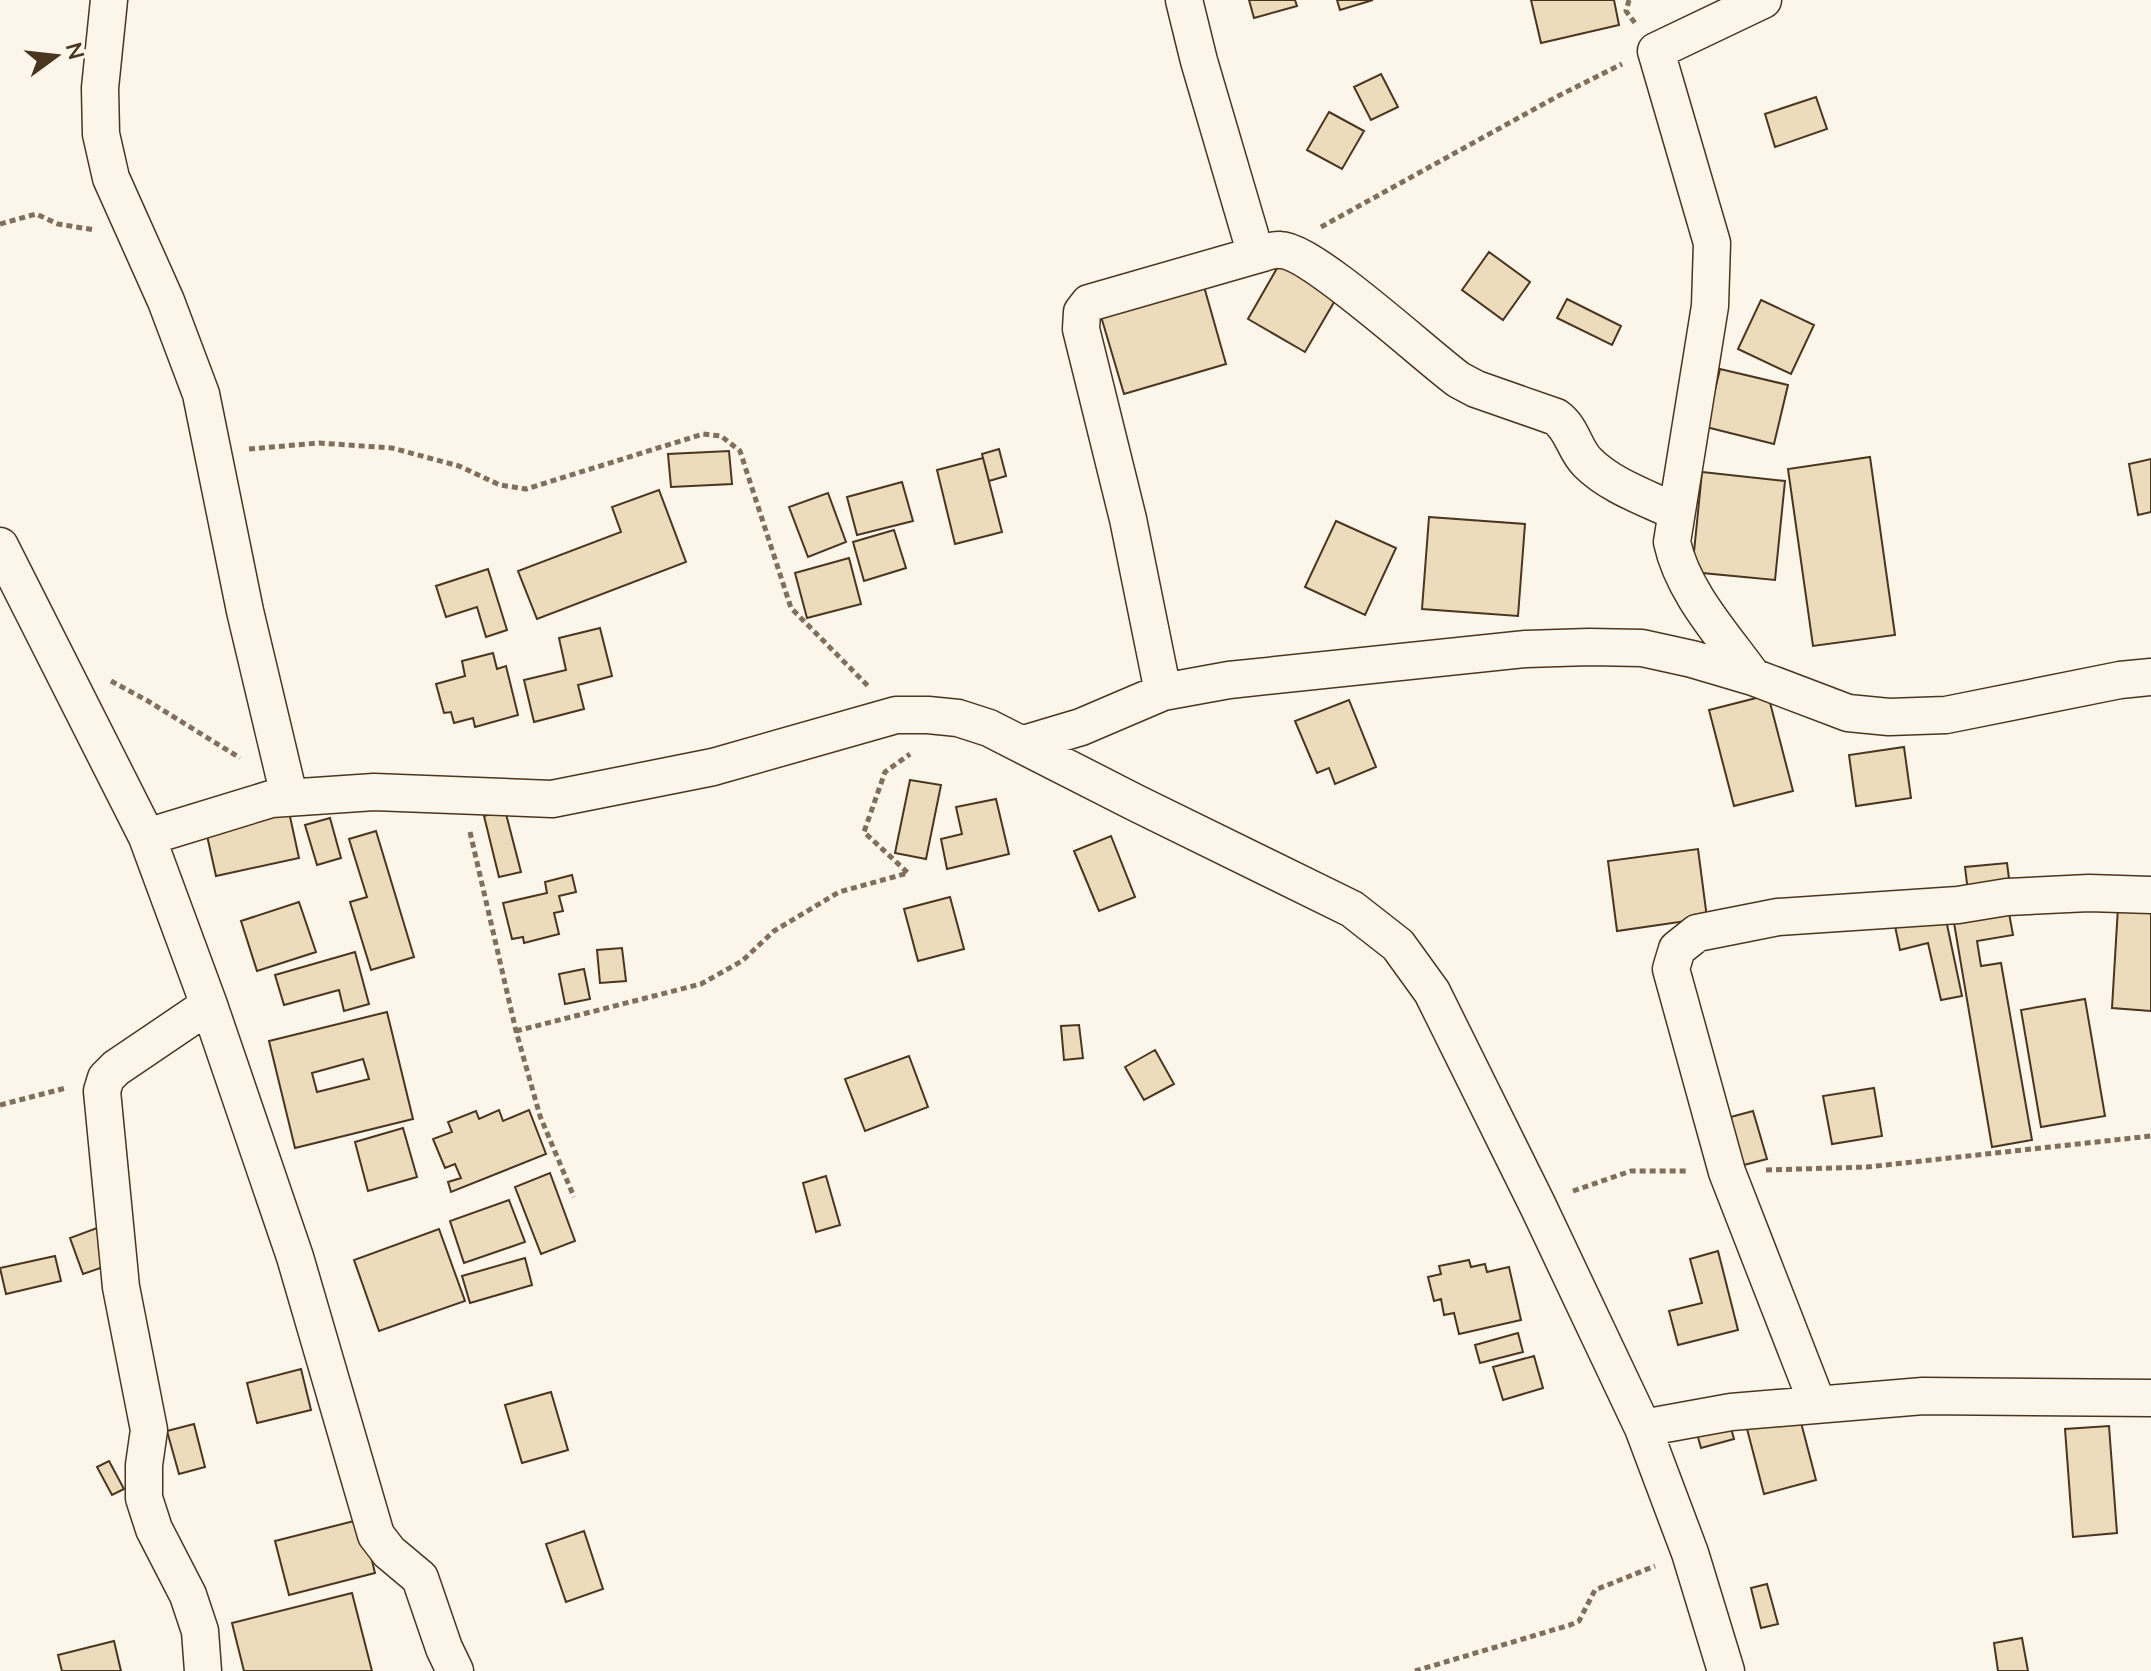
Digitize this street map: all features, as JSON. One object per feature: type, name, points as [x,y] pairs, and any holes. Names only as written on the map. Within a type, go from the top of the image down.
[{"type":"street","points":[[109,0],[100,88],[101,134],[111,178],[201,394],[280,798]]},
{"type":"street","points":[[1184,0],[1269,252]]},
{"type":"street","points":[[1753,677],[1677,566],[1672,542],[1710,306],[1712,243],[1656,51],[1763,0]]},
{"type":"street","points":[[1163,692],[1128,519],[1081,329],[1082,312],[1089,303],[1269,252],[1294,254],[1329,276],[1459,380],[1556,417],[1565,423],[1586,462],[1676,512]]},
{"type":"street","points":[[0,546],[147,837],[209,1005],[295,1257],[376,1535],[389,1552],[420,1578],[455,1671]]},
{"type":"street","points":[[1024,744],[1081,727],[1163,692],[1229,680],[1526,649],[1642,648],[1753,677],[1848,713],[1889,717],[1946,715],[2120,680],[2151,677]]},
{"type":"street","points":[[147,837],[280,798],[374,792],[552,799],[713,767],[896,715],[958,718],[1024,744],[1352,909],[1398,945],[1432,992],[1537,1204],[1643,1428],[1690,1553],[1726,1671]]},
{"type":"street","points":[[1817,1403],[1727,1172],[1671,969],[1677,949],[1697,933],[1778,917],[1958,905],[2007,897],[2089,893],[2151,895]]},
{"type":"street","points":[[203,1671],[200,1631],[188,1595],[154,1529],[144,1498],[144,1465],[149,1430],[121,1287],[102,1091],[106,1078],[155,1040],[209,1005]]},
{"type":"street","points":[[1643,1428],[1731,1412],[1923,1396],[2151,1398]]},
{"type":"path","points":[[1269,252],[1558,96],[1656,51]]},
{"type":"path","points":[[0,224],[36,214],[58,224],[138,237]]},
{"type":"path","points":[[212,453],[319,443],[392,448],[459,466],[500,485],[526,489],[703,434],[721,436],[740,451],[791,608],[896,715]]},
{"type":"path","points":[[63,672],[107,679],[148,701],[238,756],[280,798]]},
{"type":"path","points":[[516,1031],[701,984],[742,961],[774,931],[839,892],[908,873],[864,832],[885,772],[958,718]]},
{"type":"path","points":[[461,796],[516,1031],[540,1116],[574,1197]]},
{"type":"path","points":[[0,1105],[106,1078]]},
{"type":"path","points":[[1537,1204],[1631,1171],[1727,1172],[1867,1167],[2151,1136]]},
{"type":"path","points":[[1415,1671],[1570,1625],[1579,1621],[1595,1590],[1690,1553]]},
{"type":"building","points":[[1249,0],[1295,0],[1297,6],[1254,18]]},
{"type":"building","points":[[1337,0],[1373,0],[1340,10]]},
{"type":"building","points":[[1531,0],[1614,0],[1619,25],[1541,43]]},
{"type":"building","points":[[1381,74],[1398,107],[1371,120],[1354,87]]},
{"type":"building","points":[[1816,97],[1827,129],[1775,147],[1765,114]]},
{"type":"building","points":[[1329,112],[1364,131],[1342,169],[1307,150]]},
{"type":"building","points":[[1489,252],[1530,282],[1503,320],[1462,290]]},
{"type":"building","points":[[1280,263],[1337,297],[1305,352],[1248,319]]},
{"type":"building","points":[[1203,283],[1226,364],[1124,394],[1100,313]]},
{"type":"building","points":[[1567,299],[1621,326],[1612,345],[1557,318]]},
{"type":"building","points":[[1761,300],[1814,325],[1791,374],[1738,349]]},
{"type":"building","points":[[1720,369],[1788,385],[1774,444],[1706,427]]},
{"type":"building","points":[[999,449],[1006,476],[989,481],[982,454]]},
{"type":"building","points":[[729,451],[732,484],[671,487],[668,454]]},
{"type":"building","points":[[1870,457],[1895,635],[1813,646],[1788,469]]},
{"type":"building","points":[[983,458],[1002,532],[955,544],[937,470]]},
{"type":"building","points":[[2151,459],[2151,512],[2138,515],[2129,464]]},
{"type":"building","points":[[1702,472],[1785,481],[1775,580],[1692,572]]},
{"type":"building","points":[[902,482],[913,521],[857,535],[847,497]]},
{"type":"building","points":[[659,490],[686,562],[537,619],[518,571],[621,532],[612,507]]},
{"type":"building","points":[[828,493],[846,542],[808,557],[789,507]]},
{"type":"building","points":[[1429,517],[1525,524],[1518,616],[1422,609]]},
{"type":"building","points":[[1336,521],[1396,548],[1365,615],[1305,587]]},
{"type":"building","points":[[894,530],[906,568],[864,581],[853,542]]},
{"type":"building","points":[[849,558],[861,604],[807,618],[795,573]]},
{"type":"building","points":[[488,569],[507,630],[486,637],[477,607],[446,617],[436,586]]},
{"type":"building","points":[[600,628],[612,676],[578,685],[584,709],[534,722],[524,680],[566,670],[559,638]]},
{"type":"building","points":[[493,653],[497,669],[506,666],[518,715],[475,727],[473,718],[454,723],[451,712],[444,713],[436,684],[465,676],[462,661]]},
{"type":"building","points":[[1768,695],[1793,791],[1734,806],[1709,710]]},
{"type":"building","points":[[1349,700],[1376,767],[1335,784],[1329,768],[1317,773],[1295,721]]},
{"type":"building","points":[[1904,747],[1911,798],[1856,806],[1849,755]]},
{"type":"building","points":[[910,780],[941,785],[926,859],[895,853]]},
{"type":"building","points":[[996,799],[1009,854],[947,869],[941,839],[962,834],[956,807]]},
{"type":"building","points":[[505,810],[521,872],[499,877],[484,816]]},
{"type":"building","points":[[289,812],[299,858],[216,876],[206,831]]},
{"type":"building","points":[[330,818],[341,858],[317,865],[305,825]]},
{"type":"building","points":[[376,831],[414,957],[371,970],[350,902],[367,897],[349,839]]},
{"type":"building","points":[[1111,836],[1135,897],[1099,911],[1074,851]]},
{"type":"building","points":[[1698,849],[1707,918],[1617,931],[1608,861]]},
{"type":"building","points":[[2007,863],[2011,894],[1968,892],[1965,867]]},
{"type":"building","points":[[572,875],[576,892],[559,896],[563,911],[554,913],[559,934],[524,943],[523,937],[512,939],[503,903],[547,893],[545,882]]},
{"type":"building","points":[[950,897],[964,949],[918,961],[904,909]]},
{"type":"building","points":[[299,902],[316,952],[257,971],[241,921]]},
{"type":"building","points":[[2007,902],[2013,935],[1977,941],[1981,966],[2001,963],[2032,1140],[1992,1147],[1952,911]]},
{"type":"building","points":[[2118,907],[2151,910],[2151,1011],[2112,1008]]},
{"type":"building","points":[[1945,915],[1962,996],[1941,1000],[1928,943],[1900,950],[1895,926]]},
{"type":"building","points":[[622,948],[626,981],[600,983],[597,950]]},
{"type":"building","points":[[355,952],[369,1004],[344,1011],[339,990],[284,1005],[275,975]]},
{"type":"building","points":[[584,969],[590,999],[565,1004],[559,974]]},
{"type":"building","points":[[2085,999],[2105,1116],[2041,1127],[2021,1010]]},
{"type":"building","points":[[387,1012],[413,1119],[295,1148],[269,1041]],"holes":[[[363,1059],[369,1079],[317,1092],[312,1073]]]},
{"type":"building","points":[[1079,1025],[1083,1058],[1064,1060],[1061,1026]]},
{"type":"building","points":[[1155,1050],[1174,1084],[1144,1100],[1125,1067]]},
{"type":"building","points":[[909,1056],[928,1107],[865,1131],[845,1079]]},
{"type":"building","points":[[1874,1088],[1882,1136],[1832,1144],[1823,1096]]},
{"type":"building","points":[[499,1110],[503,1121],[529,1110],[546,1154],[451,1192],[448,1182],[461,1178],[455,1164],[445,1168],[433,1139],[452,1132],[448,1122],[476,1111],[479,1119]]},
{"type":"building","points":[[1753,1111],[1767,1159],[1740,1166],[1727,1118]]},
{"type":"building","points":[[403,1128],[417,1177],[368,1191],[355,1142]]},
{"type":"building","points":[[550,1173],[575,1241],[541,1254],[515,1187]]},
{"type":"building","points":[[826,1176],[840,1225],[816,1232],[803,1183]]},
{"type":"building","points":[[509,1200],[525,1242],[464,1263],[450,1221]]},
{"type":"building","points":[[105,1225],[118,1262],[83,1274],[70,1238]]},
{"type":"building","points":[[439,1229],[465,1301],[379,1331],[354,1260]]},
{"type":"building","points":[[1718,1251],[1738,1330],[1678,1345],[1669,1311],[1702,1303],[1690,1259]]},
{"type":"building","points":[[55,1256],[61,1281],[6,1294],[0,1268]]},
{"type":"building","points":[[525,1258],[532,1285],[470,1303],[462,1276]]},
{"type":"building","points":[[1469,1260],[1471,1267],[1485,1264],[1487,1272],[1509,1267],[1521,1320],[1459,1334],[1454,1313],[1444,1315],[1441,1299],[1434,1301],[1428,1277],[1441,1274],[1439,1266]]},
{"type":"building","points":[[1518,1333],[1523,1352],[1480,1363],[1475,1345]]},
{"type":"building","points":[[1534,1356],[1543,1388],[1503,1400],[1493,1367]]},
{"type":"building","points":[[301,1369],[311,1410],[257,1423],[247,1383]]},
{"type":"building","points":[[551,1392],[568,1450],[522,1463],[505,1405]]},
{"type":"building","points":[[1798,1411],[1816,1480],[1764,1494],[1746,1425]]},
{"type":"building","points":[[1729,1421],[1734,1439],[1701,1448],[1696,1430]]},
{"type":"building","points":[[194,1424],[205,1467],[179,1474],[167,1431]]},
{"type":"building","points":[[2109,1426],[2117,1533],[2073,1537],[2065,1429]]},
{"type":"building","points":[[109,1461],[124,1489],[112,1495],[97,1467]]},
{"type":"building","points":[[362,1519],[375,1573],[289,1595],[275,1541]]},
{"type":"building","points":[[584,1531],[603,1589],[566,1602],[546,1544]]},
{"type":"building","points":[[1767,1584],[1778,1624],[1761,1628],[1751,1588]]},
{"type":"building","points":[[352,1593],[372,1671],[244,1671],[232,1623]]},
{"type":"building","points":[[2022,1638],[2028,1671],[1998,1671],[1994,1643]]},
{"type":"building","points":[[114,1641],[121,1671],[62,1671],[58,1655]]}]
